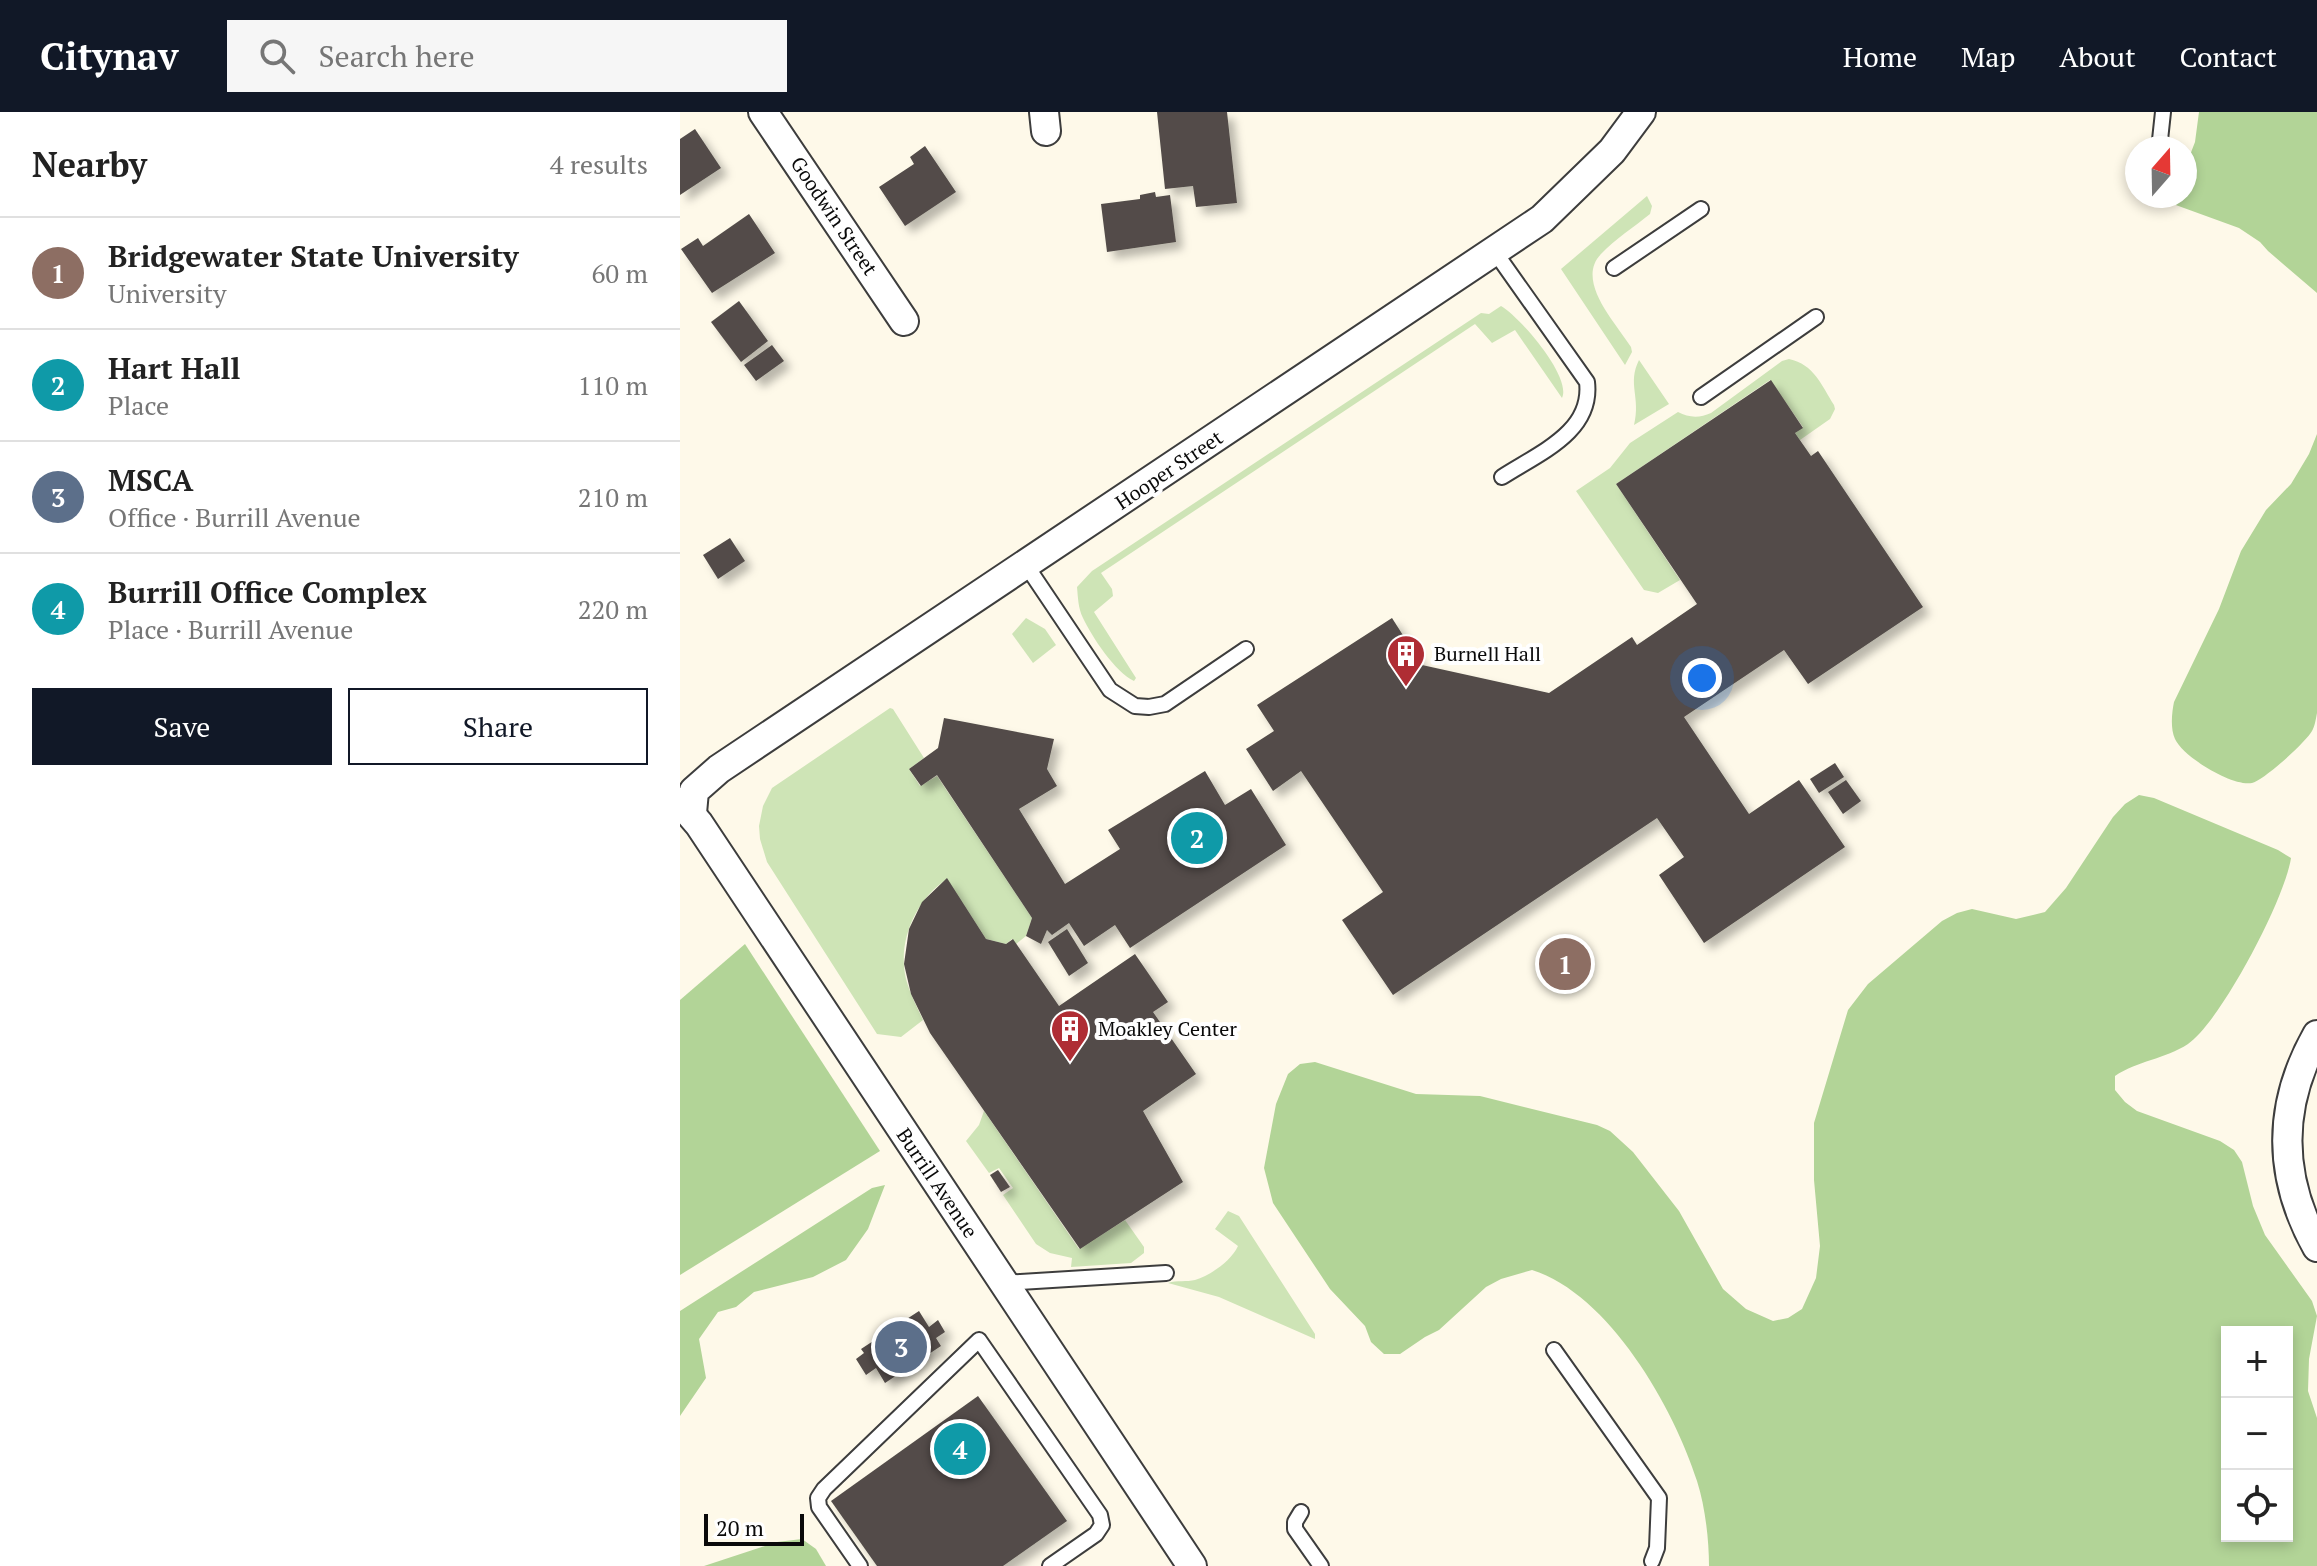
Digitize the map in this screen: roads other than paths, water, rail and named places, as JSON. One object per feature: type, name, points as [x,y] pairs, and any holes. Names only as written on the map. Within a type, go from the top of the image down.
[{"type":"street","name":"Goodwin Street","points":[[763,112],[904,321]]},
{"type":"street","name":"Hooper Street","points":[[686,808],[694,791],[719,769],[1542,219],[1612,151],[1641,112]]},
{"type":"street","name":"Burrill Avenue","points":[[686,808],[1192,1566]]},
{"type":"street","points":[[2317,1035],[2295,1086],[2287,1139],[2288,1170],[2295,1198],[2317,1247]]},
{"type":"lane","points":[[2160,136],[2163,112]]},
{"type":"lane","points":[[1614,268],[1701,209]]},
{"type":"lane","points":[[1495,252],[1587,382],[1589,399],[1583,416],[1573,429],[1502,477]]},
{"type":"lane","points":[[1701,397],[1816,317]]},
{"type":"lane","points":[[1026,565],[1110,690],[1135,706],[1165,704],[1246,649]]},
{"type":"lane","points":[[1004,1283],[1166,1273]]},
{"type":"lane","points":[[860,1566],[819,1507],[818,1498],[979,1340],[1100,1515],[1102,1525],[1096,1534],[1050,1566]]},
{"type":"lane","points":[[1554,1350],[1659,1498],[1657,1548],[1652,1561]]},
{"type":"lane","points":[[1301,1512],[1295,1529],[1321,1566]]},
{"type":"place","name":"Burnell Hall","points":[[1406,688]]},
{"type":"place","name":"Hart Hall","points":[[1197,838]]},
{"type":"place","name":"Bridgewater State University","points":[[1565,964]]},
{"type":"place","name":"Moakley Center","points":[[1070,1063]]},
{"type":"place","name":"MSCA","points":[[901,1347]]},
{"type":"place","name":"Burrill Office Complex","points":[[960,1449]]}]
